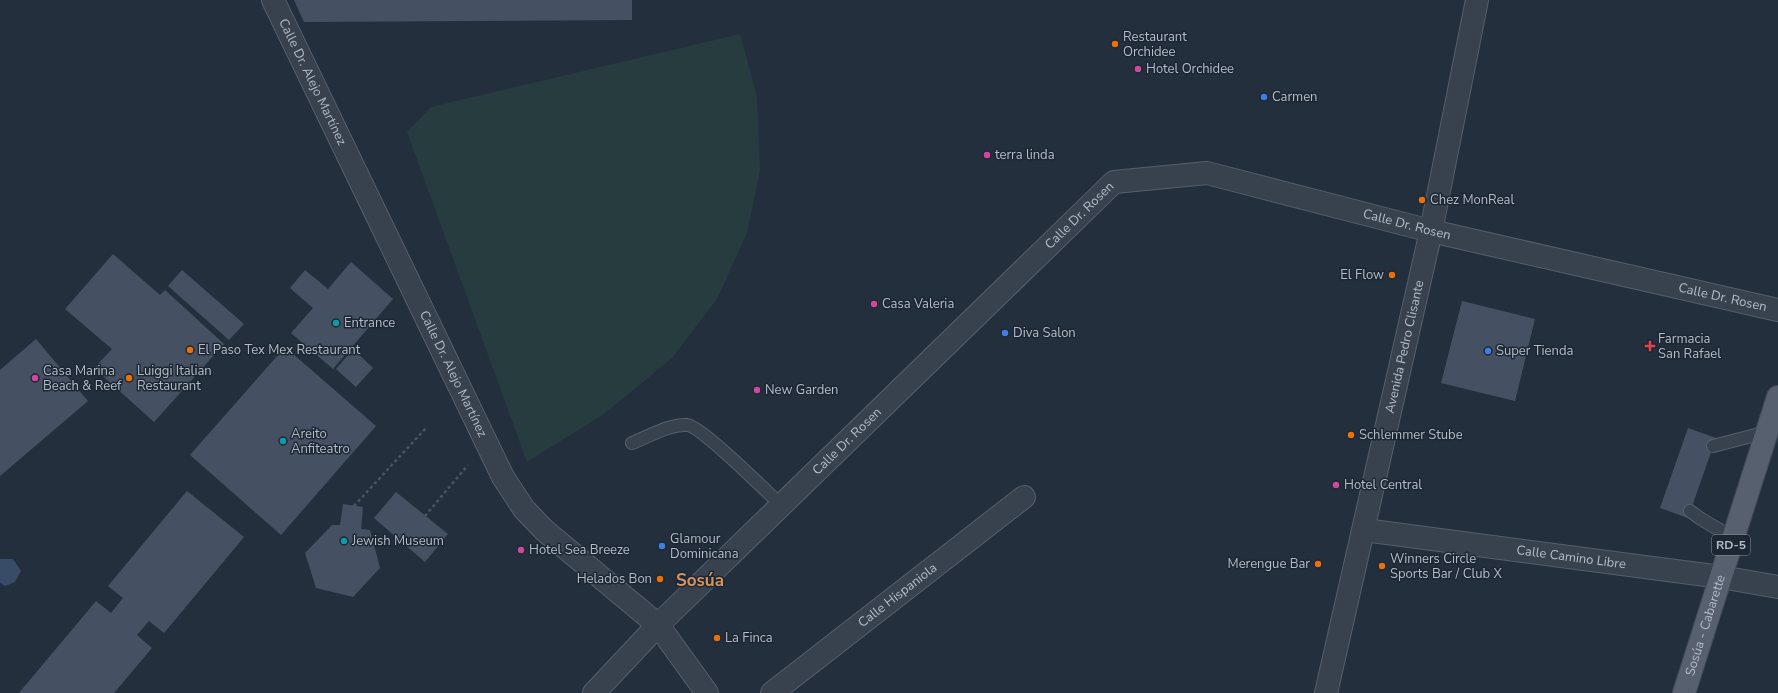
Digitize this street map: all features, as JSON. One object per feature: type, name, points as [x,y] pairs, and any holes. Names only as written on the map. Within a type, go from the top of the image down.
[{"type":"main road","name":"Sosúa - Cabarette","points":[[1684,693],[1778,397]]},
{"type":"street","name":"Calle Dr. Alejo Martínez","points":[[273,0],[500,470],[524,509],[544,530],[658,625],[707,693]]},
{"type":"street","name":"Avenida Pedro Clisante","points":[[1326,693],[1431,231],[1477,0]]},
{"type":"street","name":"Calle Dr. Rosen","points":[[594,693],[658,625],[1114,182],[1207,173],[1431,231],[1778,310]]},
{"type":"street","name":"Calle Hispaniola","points":[[772,693],[1024,497]]},
{"type":"street","name":"Calle Camino Libre","points":[[1364,530],[1721,577],[1778,587]]},
{"type":"lane","points":[[632,443],[676,425],[688,425],[705,435],[782,506]]},
{"type":"lane","points":[[1713,446],[1767,432]]},
{"type":"lane","points":[[1690,511],[1733,538]]},
{"type":"path","points":[[354,506],[426,428]]},
{"type":"path","points":[[425,516],[468,465]]},
{"type":"green space","points":[[740,34],[757,96],[760,170],[747,233],[717,299],[672,358],[604,414],[527,462],[407,132],[431,107]]},
{"type":"water","points":[[0,559],[13,559],[21,571],[15,582],[5,586],[0,583]]},
{"type":"building","points":[[294,0],[632,0],[632,20],[304,22]]},
{"type":"building","points":[[113,254],[160,295],[165,290],[224,344],[154,422],[94,368],[112,349],[65,309]]},
{"type":"building","name":"Entrance","points":[[351,262],[393,299],[333,369],[291,333],[313,308],[290,288],[305,270],[328,289]]},
{"type":"building","points":[[182,270],[244,324],[229,340],[168,286]]},
{"type":"building","name":"Super Tienda","points":[[1462,301],[1535,319],[1515,401],[1441,383]]},
{"type":"building","points":[[36,339],[88,401],[0,476],[0,370]]},
{"type":"building","name":"Areito Anfiteatro","points":[[285,347],[376,426],[281,535],[190,455]]},
{"type":"building","points":[[353,349],[373,368],[356,387],[336,369]]},
{"type":"building","points":[[1688,428],[1716,438],[1688,518],[1660,508]]},
{"type":"building","points":[[187,491],[244,537],[164,633],[149,621],[137,635],[152,648],[114,693],[19,693],[96,601],[111,613],[123,598],[108,586]]},
{"type":"building","points":[[396,492],[448,534],[425,562],[374,518]]},
{"type":"building","name":"Jewish Museum","points":[[343,504],[363,507],[361,529],[370,530],[380,568],[353,597],[316,588],[305,553],[332,525],[340,525]]},
{"type":"place","name":"Restaurant Orchidee","points":[[1115,44]]},
{"type":"place","name":"Hotel Orchidee","points":[[1138,69]]},
{"type":"place","name":"Carmen","points":[[1264,97]]},
{"type":"place","name":"terra linda","points":[[987,155]]},
{"type":"place","name":"Chez MonReal","points":[[1422,200]]},
{"type":"place","name":"El Flow","points":[[1392,275]]},
{"type":"place","name":"Casa Valeria","points":[[874,304]]},
{"type":"place","name":"Entrance","points":[[336,323]]},
{"type":"place","name":"Diva Salon","points":[[1005,333]]},
{"type":"place","name":"Farmacia San Rafael","points":[[1650,346]]},
{"type":"place","name":"El Paso Tex Mex Restaurant","points":[[190,350]]},
{"type":"place","name":"Super Tienda","points":[[1488,351]]},
{"type":"place","name":"Casa Marina Beach & Reef","points":[[35,378]]},
{"type":"place","name":"Luiggi Italian Restaurant","points":[[129,378]]},
{"type":"place","name":"New Garden","points":[[757,390]]},
{"type":"place","name":"Schlemmer Stube","points":[[1351,435]]},
{"type":"place","name":"Areito Anfiteatro","points":[[283,441]]},
{"type":"place","name":"Hotel Central","points":[[1336,485]]},
{"type":"place","name":"Jewish Museum","points":[[344,541]]},
{"type":"place","name":"Glamour Dominicana","points":[[662,546]]},
{"type":"place","name":"Hotel Sea Breeze","points":[[521,550]]},
{"type":"place","name":"Merengue Bar","points":[[1318,564]]},
{"type":"place","name":"Winners Circle Sports Bar / Club X","points":[[1382,566]]},
{"type":"place","name":"Helados Bon","points":[[660,579]]},
{"type":"place","name":"La Finca","points":[[717,638]]},
{"type":"district","name":"Sosúa","points":[[700,580]]}]
